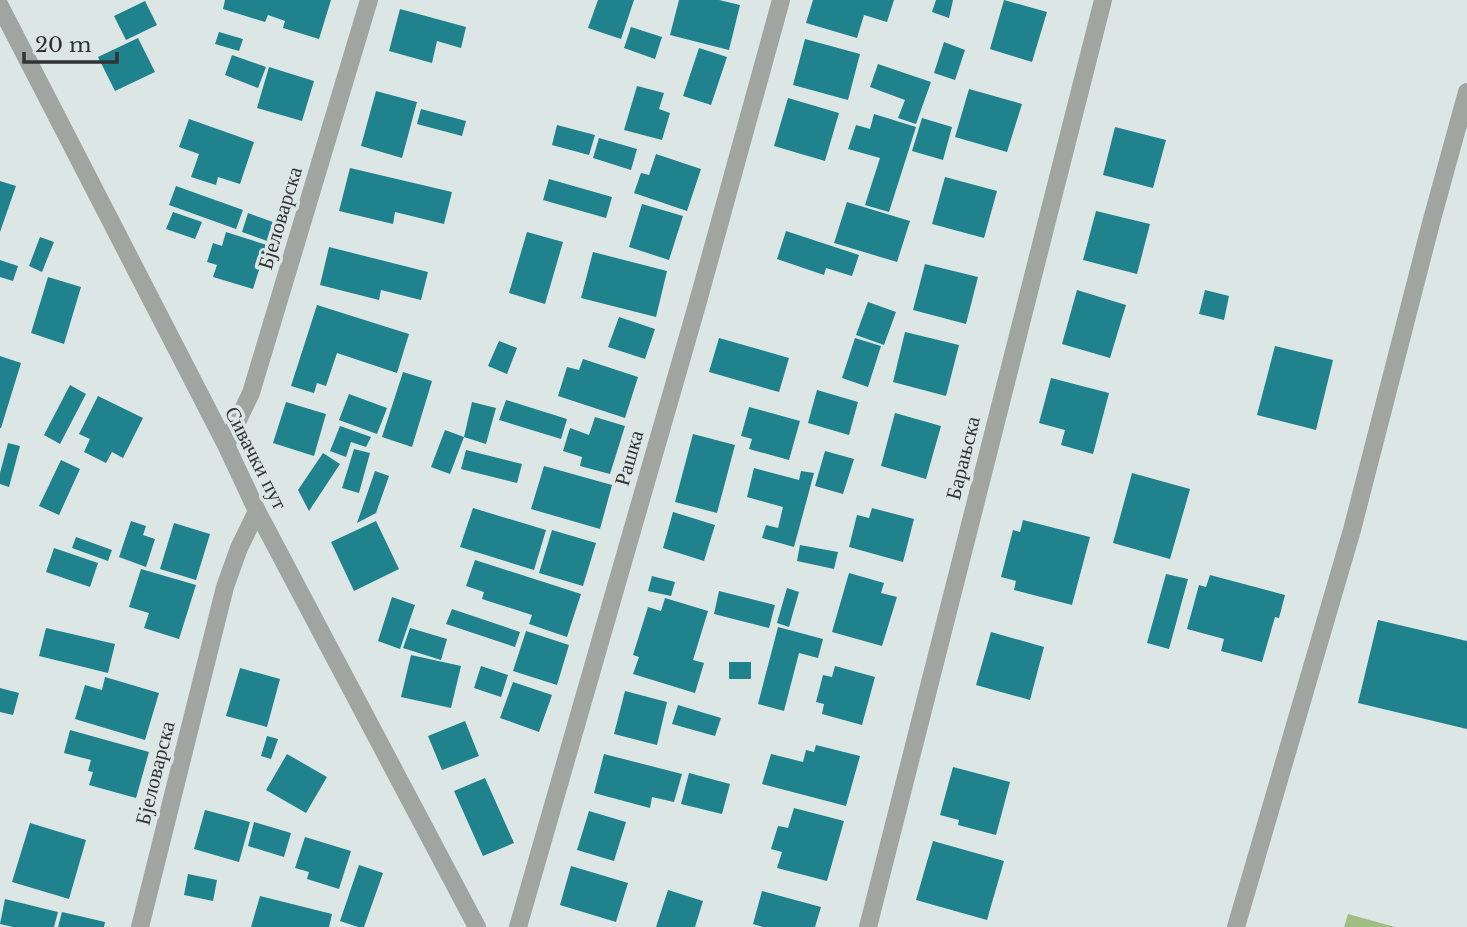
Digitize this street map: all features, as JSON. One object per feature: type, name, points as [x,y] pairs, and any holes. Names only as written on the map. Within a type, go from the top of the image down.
[{"type":"street","name":"Бјеловарска","points":[[226,445],[251,393],[369,0]]},
{"type":"street","name":"Рашка","points":[[518,927],[697,305],[781,0]]},
{"type":"street","name":"Барањска","points":[[868,927],[1102,0]]},
{"type":"street","name":"Сивачки пут","points":[[0,6],[226,445],[257,512],[477,927]]},
{"type":"street","points":[[1236,927],[1352,530],[1467,92]]},
{"type":"street","name":"Бјеловарска","points":[[140,927],[225,587],[239,548],[257,512]]},
{"type":"green space","points":[[1348,914],[1395,927],[1344,927]]},
{"type":"building","points":[[225,0],[331,0],[319,39],[283,28],[285,21],[268,15],[265,22],[223,9]]},
{"type":"building","points":[[598,0],[634,0],[621,39],[588,28]]},
{"type":"building","points":[[679,0],[719,0],[740,5],[729,50],[670,35]]},
{"type":"building","points":[[813,0],[894,0],[887,22],[864,15],[857,38],[806,23]]},
{"type":"building","points":[[936,0],[953,0],[949,18],[932,12]]},
{"type":"building","points":[[1004,0],[1047,12],[1032,62],[990,49]]},
{"type":"building","points":[[145,1],[157,25],[126,40],[114,16]]},
{"type":"building","points":[[400,9],[466,27],[461,48],[437,41],[432,63],[389,51]]},
{"type":"building","points":[[631,27],[662,37],[655,59],[624,48]]},
{"type":"building","points":[[219,32],[243,39],[239,51],[215,44]]},
{"type":"building","points":[[138,38],[155,72],[115,91],[98,57]]},
{"type":"building","points":[[805,39],[860,54],[848,100],[793,85]]},
{"type":"building","points":[[944,42],[965,50],[955,80],[934,73]]},
{"type":"building","points":[[699,48],[727,57],[711,105],[683,96]]},
{"type":"building","points":[[232,55],[266,67],[258,88],[225,75]]},
{"type":"building","points":[[878,64],[931,82],[916,124],[898,118],[905,100],[870,87]]},
{"type":"building","points":[[269,67],[314,81],[302,121],[257,108]]},
{"type":"building","points":[[637,86],[664,93],[659,109],[670,113],[662,140],[624,130]]},
{"type":"building","points":[[969,89],[1022,104],[1007,152],[955,137]]},
{"type":"building","points":[[376,91],[417,102],[402,158],[361,146]]},
{"type":"building","points":[[788,98],[839,113],[825,161],[774,146]]},
{"type":"building","points":[[421,109],[466,121],[462,136],[417,124]]},
{"type":"building","points":[[874,114],[916,127],[889,212],[865,205],[880,158],[848,149],[856,125],[870,129]]},
{"type":"building","points":[[922,118],[952,127],[943,160],[912,151]]},
{"type":"building","points":[[189,119],[254,142],[240,184],[218,177],[216,185],[191,177],[199,154],[179,147]]},
{"type":"building","points":[[557,125],[595,135],[589,155],[552,145]]},
{"type":"building","points":[[1115,127],[1166,140],[1153,188],[1103,175]]},
{"type":"building","points":[[599,138],[637,149],[631,170],[593,158]]},
{"type":"building","points":[[656,154],[701,169],[687,211],[634,193],[641,173],[649,175]]},
{"type":"building","points":[[350,168],[452,192],[444,224],[395,212],[393,224],[339,211]]},
{"type":"building","points":[[945,177],[997,191],[984,238],[932,224]]},
{"type":"building","points":[[549,179],[612,197],[606,218],[543,200]]},
{"type":"building","points":[[0,181],[16,186],[0,232]]},
{"type":"building","points":[[176,186],[243,210],[236,229],[169,205]]},
{"type":"building","points":[[847,202],[910,221],[897,262],[834,243]]},
{"type":"building","points":[[642,204],[683,216],[669,260],[629,247]]},
{"type":"building","points":[[1096,211],[1150,224],[1137,274],[1083,260]]},
{"type":"building","points":[[173,212],[202,222],[195,239],[166,229]]},
{"type":"building","points":[[248,213],[273,222],[267,241],[242,232]]},
{"type":"building","points":[[786,231],[859,255],[852,276],[826,268],[824,275],[777,259]]},
{"type":"building","points":[[226,232],[267,245],[253,289],[213,277],[217,265],[207,262],[213,243],[222,246]]},
{"type":"building","points":[[527,232],[563,242],[545,304],[509,293]]},
{"type":"building","points":[[40,237],[54,242],[42,272],[29,266]]},
{"type":"building","points":[[329,247],[428,272],[421,300],[381,290],[379,300],[320,285]]},
{"type":"building","points":[[593,252],[667,271],[656,317],[581,298]]},
{"type":"building","points":[[0,260],[18,266],[13,281],[0,277]]},
{"type":"building","points":[[925,264],[978,277],[966,324],[913,310]]},
{"type":"building","points":[[48,277],[81,287],[64,344],[31,333]]},
{"type":"building","points":[[1077,290],[1126,305],[1110,358],[1062,344]]},
{"type":"building","points":[[1205,290],[1229,296],[1224,320],[1199,314]]},
{"type":"building","points":[[868,302],[896,312],[884,345],[856,335]]},
{"type":"building","points":[[317,305],[409,334],[397,373],[337,353],[326,386],[317,383],[314,393],[291,386]]},
{"type":"building","points":[[619,317],[655,329],[645,359],[608,347]]},
{"type":"building","points":[[905,332],[959,345],[946,396],[893,382]]},
{"type":"building","points":[[719,338],[789,358],[779,392],[709,372]]},
{"type":"building","points":[[855,338],[881,346],[868,387],[842,378]]},
{"type":"building","points":[[499,341],[517,348],[507,374],[488,366]]},
{"type":"building","points":[[1275,346],[1333,360],[1316,430],[1257,415]]},
{"type":"building","points":[[0,356],[21,363],[1,428],[0,428]]},
{"type":"building","points":[[583,359],[638,377],[625,418],[558,396],[567,367],[579,370]]},
{"type":"building","points":[[403,372],[432,381],[412,447],[382,437]]},
{"type":"building","points":[[1051,378],[1109,393],[1093,454],[1061,445],[1065,430],[1039,423]]},
{"type":"building","points":[[70,385],[86,394],[60,444],[44,435]]},
{"type":"building","points":[[817,390],[858,402],[849,435],[808,423]]},
{"type":"building","points":[[349,394],[387,408],[377,434],[339,420]]},
{"type":"building","points":[[98,396],[143,418],[123,458],[112,452],[106,463],[84,452],[90,439],[79,434]]},
{"type":"building","points":[[506,400],[567,419],[561,439],[499,420]]},
{"type":"building","points":[[286,402],[326,414],[314,456],[273,443]]},
{"type":"building","points":[[472,402],[496,408],[486,444],[464,437]]},
{"type":"building","points":[[749,407],[800,421],[789,460],[749,449],[752,439],[741,436]]},
{"type":"building","points":[[895,413],[941,426],[926,479],[881,466]]},
{"type":"building","points":[[595,417],[625,426],[610,474],[580,466],[582,457],[563,451],[570,428],[589,435]]},
{"type":"building","points":[[340,426],[371,437],[366,447],[351,442],[346,457],[330,451]]},
{"type":"building","points":[[445,430],[464,437],[450,474],[431,467]]},
{"type":"building","points":[[693,434],[735,445],[717,513],[675,502]]},
{"type":"building","points":[[8,443],[20,446],[9,487],[0,484],[0,473]]},
{"type":"building","points":[[354,449],[370,453],[359,493],[342,488]]},
{"type":"building","points":[[466,450],[522,464],[517,483],[461,469]]},
{"type":"building","points":[[825,451],[854,459],[843,494],[815,486]]},
{"type":"building","points":[[323,453],[340,464],[309,511],[298,490]]},
{"type":"building","points":[[61,460],[80,469],[59,515],[39,506]]},
{"type":"building","points":[[544,466],[612,485],[600,529],[531,509]]},
{"type":"building","points":[[754,468],[799,480],[801,471],[814,473],[794,547],[762,538],[766,525],[778,528],[783,507],[747,497]]},
{"type":"building","points":[[375,471],[389,476],[376,513],[357,523]]},
{"type":"building","points":[[1132,473],[1190,489],[1170,559],[1113,543]]},
{"type":"building","points":[[473,508],[546,530],[534,570],[460,547]]},
{"type":"building","points":[[872,508],[914,519],[903,562],[849,547],[857,515],[869,518]]},
{"type":"building","points":[[673,512],[715,525],[704,561],[663,548]]},
{"type":"building","points":[[1023,520],[1090,537],[1072,605],[1014,590],[1016,581],[1001,577],[1013,530],[1020,532]]},
{"type":"building","points":[[131,521],[146,526],[143,535],[155,539],[146,567],[119,557]]},
{"type":"building","points":[[376,521],[399,569],[354,591],[331,542]]},
{"type":"building","points":[[174,523],[210,534],[196,580],[160,569]]},
{"type":"building","points":[[552,530],[596,543],[583,586],[539,573]]},
{"type":"building","points":[[76,537],[112,550],[108,561],[72,548]]},
{"type":"building","points":[[800,545],[838,552],[834,569],[797,561]]},
{"type":"building","points":[[54,548],[98,563],[90,587],[46,572]]},
{"type":"building","points":[[475,560],[581,594],[567,637],[529,624],[532,615],[482,599],[484,592],[466,586]]},
{"type":"building","points":[[141,569],[196,585],[179,639],[144,628],[149,613],[129,607]]},
{"type":"building","points":[[849,573],[884,583],[881,593],[897,597],[882,646],[832,632]]},
{"type":"building","points":[[1166,574],[1188,579],[1169,649],[1147,643]]},
{"type":"building","points":[[1210,575],[1285,595],[1279,618],[1275,617],[1262,662],[1221,651],[1224,639],[1187,629],[1199,585],[1206,587]]},
{"type":"building","points":[[652,576],[675,582],[671,596],[648,591]]},
{"type":"building","points":[[787,588],[799,592],[789,627],[777,623]]},
{"type":"building","points":[[719,591],[775,605],[769,628],[714,614]]},
{"type":"building","points":[[392,597],[415,605],[400,649],[378,641]]},
{"type":"building","points":[[665,598],[708,611],[693,660],[704,663],[695,693],[633,674],[639,657],[633,655],[648,607],[661,611]]},
{"type":"building","points":[[452,609],[520,632],[515,647],[446,624]]},
{"type":"building","points":[[1378,620],[1467,641],[1467,729],[1358,703]]},
{"type":"building","points":[[778,627],[823,639],[818,658],[799,653],[784,711],[758,704]]},
{"type":"building","points":[[46,628],[115,644],[108,673],[39,656]]},
{"type":"building","points":[[410,628],[447,639],[441,660],[403,648]]},
{"type":"building","points":[[526,631],[569,645],[557,685],[513,671]]},
{"type":"building","points":[[991,632],[1044,647],[1030,700],[976,685]]},
{"type":"building","points":[[411,655],[461,666],[451,708],[401,697]]},
{"type":"building","points":[[729,662],[751,662],[751,679],[729,679]]},
{"type":"building","points":[[481,666],[508,675],[501,697],[474,688]]},
{"type":"building","points":[[835,666],[875,677],[862,725],[822,714],[824,704],[816,702],[823,675],[832,677]]},
{"type":"building","points":[[240,668],[280,679],[267,727],[226,716]]},
{"type":"building","points":[[105,677],[159,693],[145,740],[75,719],[85,685],[102,690]]},
{"type":"building","points":[[513,682],[552,695],[539,732],[500,718]]},
{"type":"building","points":[[0,688],[19,693],[13,715],[0,712]]},
{"type":"building","points":[[625,691],[667,702],[657,745],[614,734]]},
{"type":"building","points":[[678,705],[721,718],[715,736],[672,724]]},
{"type":"building","points":[[465,721],[479,756],[442,770],[428,736]]},
{"type":"building","points":[[70,730],[149,752],[136,798],[89,785],[93,772],[88,771],[91,760],[64,753]]},
{"type":"building","points":[[267,736],[278,739],[271,759],[261,756]]},
{"type":"building","points":[[816,745],[860,756],[846,806],[762,784],[771,754],[803,762],[806,750],[814,752]]},
{"type":"building","points":[[287,754],[327,777],[306,813],[266,790]]},
{"type":"building","points":[[604,754],[682,774],[674,802],[652,797],[650,808],[594,793]]},
{"type":"building","points":[[953,767],[1010,782],[996,835],[958,825],[959,820],[940,815]]},
{"type":"building","points":[[689,773],[730,784],[722,814],[681,804]]},
{"type":"building","points":[[485,778],[514,843],[483,856],[454,791]]},
{"type":"building","points":[[794,808],[844,821],[827,881],[777,868],[782,852],[771,849],[778,826],[788,828]]},
{"type":"building","points":[[205,810],[250,822],[239,862],[194,849]]},
{"type":"building","points":[[589,811],[626,822],[614,861],[577,850]]},
{"type":"building","points":[[254,822],[291,833],[284,857],[248,846]]},
{"type":"building","points":[[30,823],[86,840],[69,899],[12,882]]},
{"type":"building","points":[[305,837],[351,851],[339,889],[307,879],[309,872],[295,868]]},
{"type":"building","points":[[933,841],[1004,861],[987,920],[916,900]]},
{"type":"building","points":[[359,865],[383,873],[364,927],[340,921]]},
{"type":"building","points":[[571,866],[628,883],[616,922],[560,905]]},
{"type":"building","points":[[188,874],[217,880],[213,901],[184,895]]},
{"type":"building","points":[[668,890],[703,901],[695,927],[656,927]]},
{"type":"building","points":[[762,891],[821,907],[815,927],[763,927],[753,924]]},
{"type":"building","points":[[260,896],[332,914],[329,927],[251,927]]},
{"type":"building","points":[[5,899],[58,912],[54,927],[13,927],[0,924]]},
{"type":"building","points":[[62,912],[105,922],[104,927],[58,927]]}]
